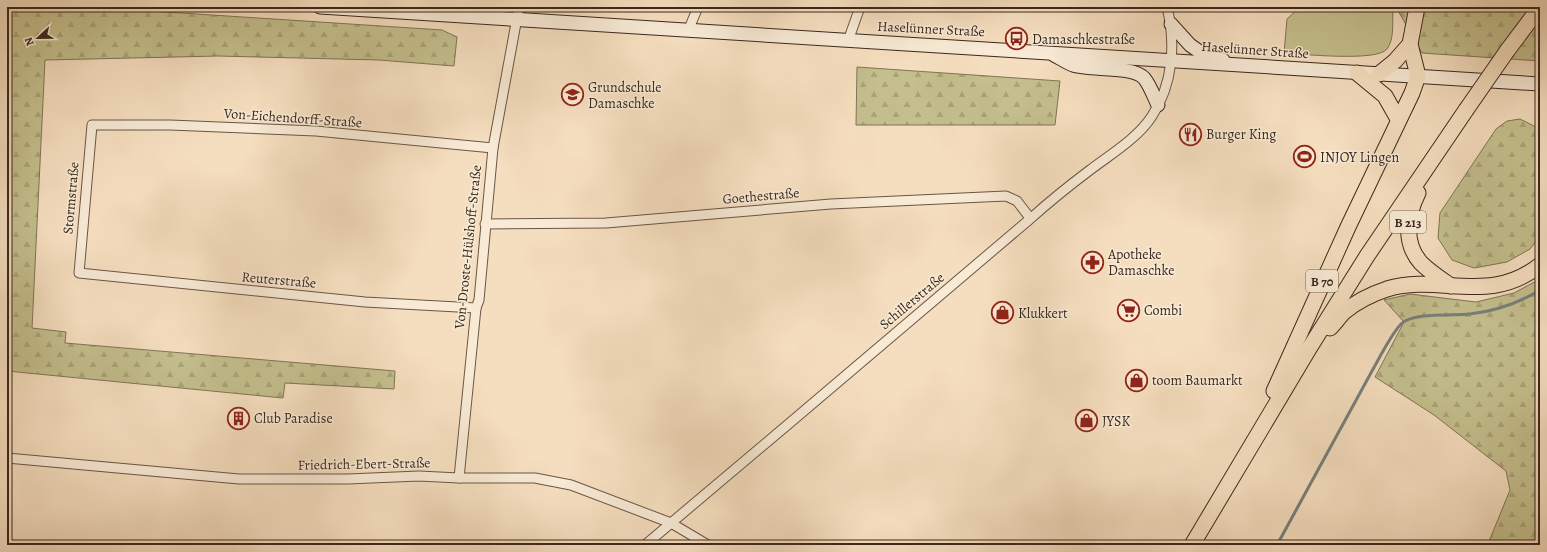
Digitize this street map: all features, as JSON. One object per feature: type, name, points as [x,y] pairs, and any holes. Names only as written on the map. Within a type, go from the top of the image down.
[{"type":"main road","points":[[1417,7],[1410,44],[1418,76]]},
{"type":"main road","name":"B 70","points":[[1192,545],[1366,256],[1507,51],[1540,7]]},
{"type":"main road","points":[[1379,74],[1410,44]]},
{"type":"main road","points":[[1357,73],[1385,96],[1398,119]]},
{"type":"main road","name":"B 70","points":[[1251,445],[1310,309],[1398,119],[1412,93],[1418,76]]},
{"type":"main road","name":"B 213","points":[[1440,147],[1411,206],[1408,220],[1412,248],[1420,262],[1435,276],[1451,286],[1472,288],[1499,286],[1540,266]]},
{"type":"main road","points":[[1310,347],[1344,312],[1361,300],[1372,295],[1388,289],[1410,286],[1451,286]]},
{"type":"street","name":"Haselünner Straße","points":[[320,7],[517,13],[688,31],[1540,84]]},
{"type":"street","points":[[688,31],[698,7]]},
{"type":"street","points":[[848,41],[860,7]]},
{"type":"street","points":[[1167,7],[1171,24],[1171,61]]},
{"type":"street","name":"Von-Droste-Hülshoff-Straße","points":[[459,478],[476,308],[479,300],[493,148],[517,13]]},
{"type":"street","points":[[1171,24],[1190,45],[1200,52],[1238,65]]},
{"type":"street","points":[[1051,53],[1074,66],[1114,69],[1137,73],[1143,76],[1158,106]]},
{"type":"street","name":"Schillerstraße","points":[[645,545],[1030,218],[1135,135],[1152,117],[1158,106],[1168,81],[1171,61]]},
{"type":"street","name":"Von-Eichendorff-Straße","points":[[92,125],[170,125],[316,132],[493,148]]},
{"type":"street","name":"Stormstraße","points":[[79,273],[92,125]]},
{"type":"street","name":"Goethestraße","points":[[485,224],[606,223],[831,204],[1006,196],[1017,201],[1030,218]]},
{"type":"street","name":"Reuterstraße","points":[[79,273],[366,302],[476,308]]},
{"type":"street","name":"Friedrich-Ebert-Straße","points":[[7,458],[239,479],[348,479],[419,476],[459,478],[535,478],[571,485],[671,523],[708,545]]},
{"type":"green space","points":[[7,7],[89,7],[442,30],[457,37],[454,66],[379,60],[218,56],[45,60],[32,328],[66,332],[65,343],[395,371],[394,389],[285,383],[283,398],[7,371]]},
{"type":"green space","points":[[1300,7],[1393,7],[1390,45],[1387,49],[1380,53],[1369,55],[1322,56],[1284,53],[1287,19]]},
{"type":"green space","points":[[1396,7],[1540,7],[1540,61],[1422,53]]},
{"type":"green space","points":[[857,67],[1060,81],[1055,125],[856,125]]},
{"type":"green space","points":[[1520,119],[1540,129],[1540,236],[1530,249],[1507,262],[1474,268],[1452,260],[1438,238],[1440,213],[1496,129],[1507,121]]},
{"type":"green space","points":[[1540,279],[1540,545],[1485,545],[1490,539],[1510,490],[1506,471],[1434,415],[1375,377],[1404,322],[1384,300],[1410,294],[1476,302],[1514,293]]},
{"type":"waterway","points":[[1277,545],[1385,347],[1401,324],[1406,320],[1423,316],[1470,314],[1489,311],[1515,303],[1540,290]]},
{"type":"place","name":"Damaschkestraße","points":[[1017,39]]},
{"type":"place","name":"Grundschule Damaschke","points":[[572,95]]},
{"type":"place","name":"Burger King","points":[[1191,134]]},
{"type":"place","name":"INJOY Lingen","points":[[1304,157]]},
{"type":"place","name":"Apotheke Damaschke","points":[[1093,262]]},
{"type":"place","name":"Combi","points":[[1129,310]]},
{"type":"place","name":"Klukkert","points":[[1003,313]]},
{"type":"place","name":"toom Baumarkt","points":[[1136,380]]},
{"type":"place","name":"Club Paradise","points":[[238,418]]},
{"type":"place","name":"JYSK","points":[[1087,421]]}]
